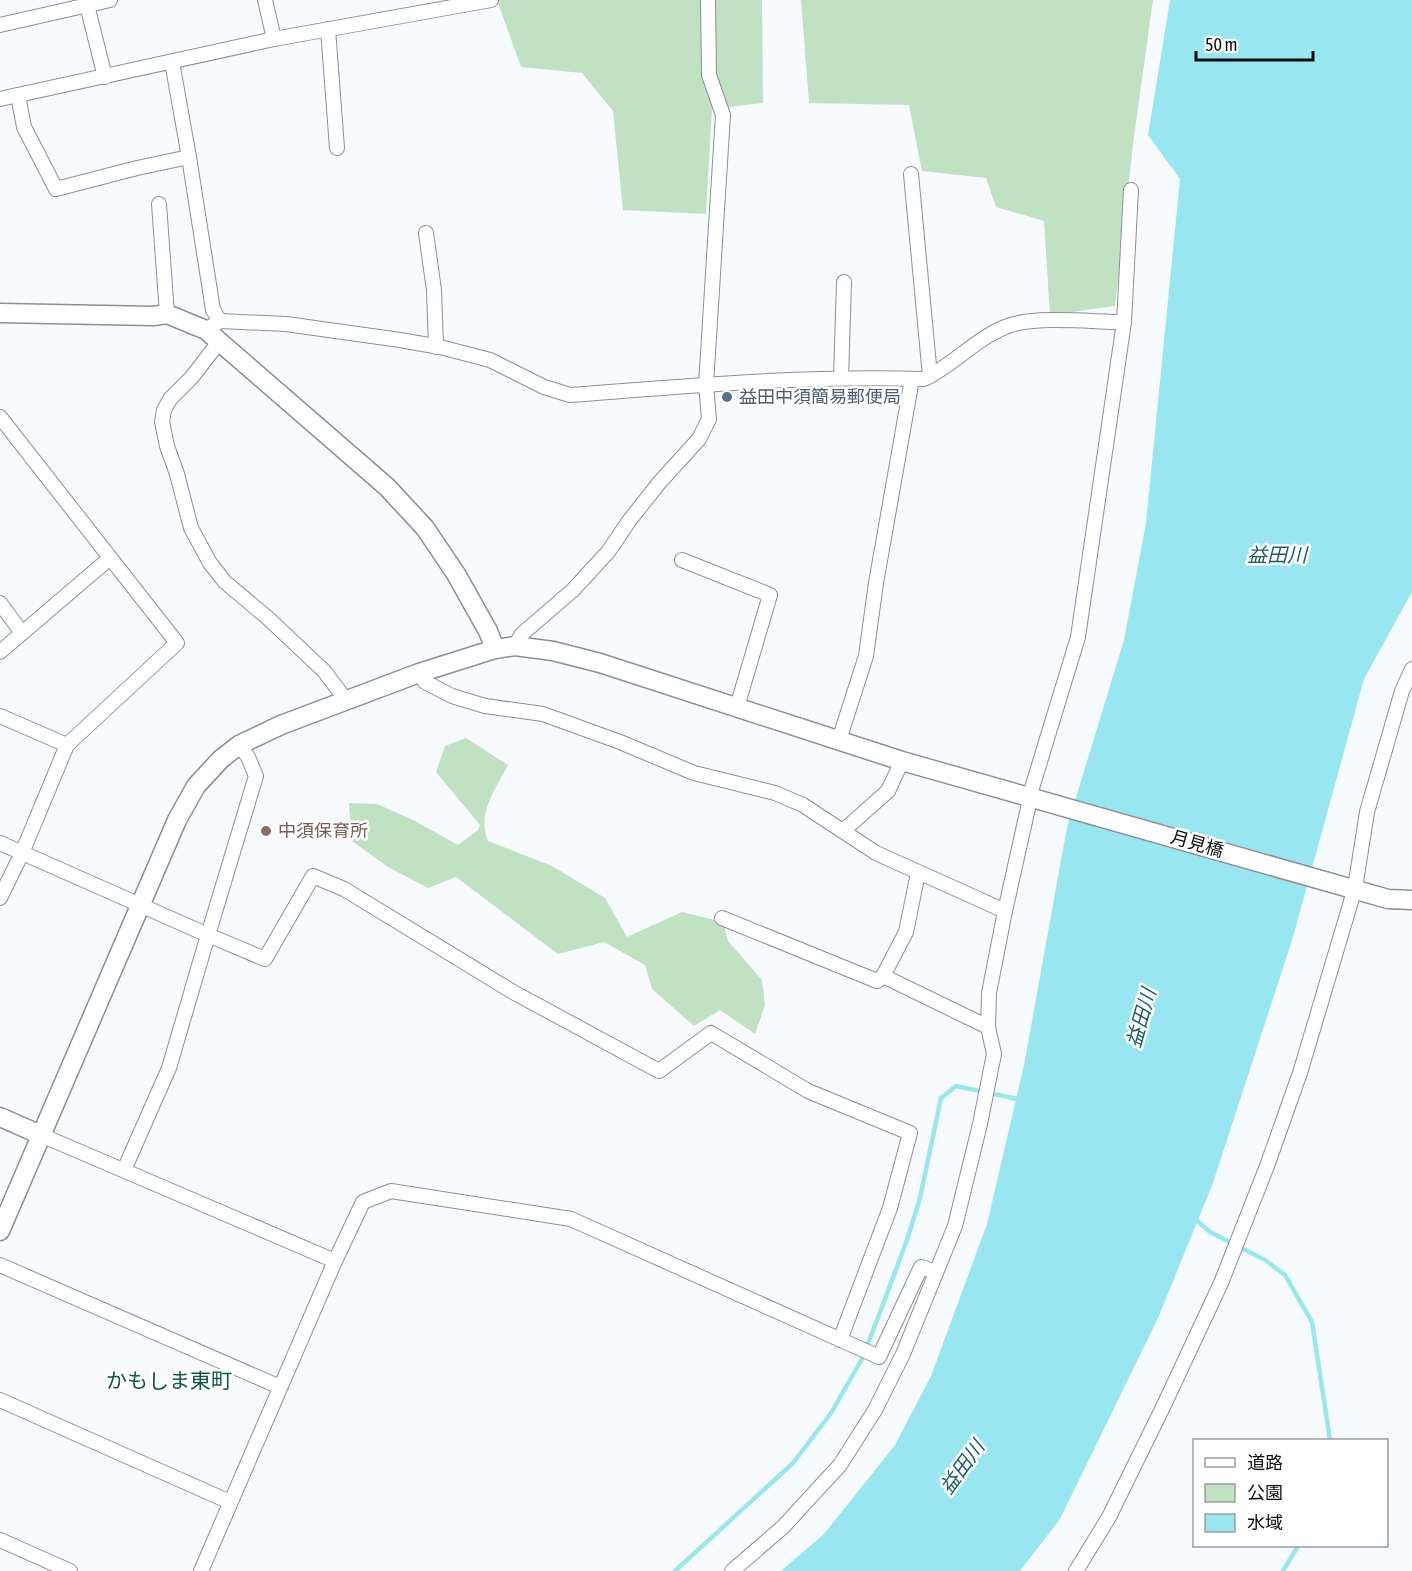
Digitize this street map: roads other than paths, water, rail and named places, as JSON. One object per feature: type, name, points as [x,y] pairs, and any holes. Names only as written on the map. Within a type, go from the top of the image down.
[{"type":"street","points":[[0,25],[78,4],[110,0]]},
{"type":"street","points":[[265,0],[274,39]]},
{"type":"street","points":[[0,99],[274,39],[491,0]]},
{"type":"street","points":[[514,646],[522,634],[573,590],[608,552],[659,483],[699,439],[709,419],[706,385],[723,115],[709,75],[708,0]]},
{"type":"street","points":[[78,4],[105,77]]},
{"type":"street","points":[[328,29],[337,148]]},
{"type":"street","points":[[172,62],[213,310],[213,325],[219,342],[387,487],[425,528],[456,574],[495,648]]},
{"type":"street","points":[[18,95],[24,127],[56,189],[189,157]]},
{"type":"street","points":[[911,174],[930,376]]},
{"type":"street","points":[[1032,788],[1078,637],[1124,322],[1131,190]]},
{"type":"street","points":[[159,204],[167,314]]},
{"type":"street","points":[[426,232],[434,290],[436,346]]},
{"type":"street","points":[[842,378],[844,282]]},
{"type":"street","points":[[0,313],[153,316],[167,314],[213,325],[286,324],[399,340],[436,346],[490,360],[544,387],[570,395],[765,380],[924,379],[989,336],[1011,325],[1040,321],[1124,322]]},
{"type":"street","points":[[219,342],[192,377],[170,399],[164,410],[162,422],[191,528],[210,563],[225,582],[269,619],[324,671],[344,701]]},
{"type":"street","points":[[839,740],[866,656],[876,583],[912,379]]},
{"type":"street","points":[[0,417],[177,643],[67,745],[0,898]]},
{"type":"street","points":[[0,652],[110,558]]},
{"type":"street","points":[[682,560],[770,595],[737,707]]},
{"type":"street","points":[[0,603],[22,633]]},
{"type":"street","name":"月見橋","points":[[0,1231],[177,820],[196,786],[239,745],[281,725],[419,673],[495,648],[514,646],[553,651],[600,663],[902,761],[1388,899],[1412,900]]},
{"type":"street","points":[[1076,1571],[1114,1506],[1221,1283],[1267,1166],[1300,1073],[1367,812],[1402,691],[1412,669]]},
{"type":"street","points":[[419,673],[425,682],[452,696],[485,706],[543,714],[590,730],[694,773],[731,784],[776,793],[803,805],[876,853],[1005,910]]},
{"type":"street","points":[[0,716],[67,745]]},
{"type":"street","points":[[124,1170],[169,1068],[256,776],[248,757],[239,745]]},
{"type":"street","points":[[843,831],[888,791],[902,761]]},
{"type":"street","points":[[732,1571],[783,1527],[840,1465],[875,1410],[903,1354],[955,1226],[980,1124],[994,1054],[988,1027],[989,993],[1028,808]]},
{"type":"street","points":[[0,843],[265,959],[313,876],[344,889],[513,992],[659,1071],[711,1033],[808,1091],[910,1133],[890,1208],[840,1340]]},
{"type":"street","points":[[723,918],[877,981],[883,976],[906,932],[918,873]]},
{"type":"street","points":[[883,976],[988,1027]]},
{"type":"street","points":[[0,1117],[334,1261]]},
{"type":"street","points":[[201,1571],[334,1261],[363,1203],[391,1191],[571,1219],[879,1357],[921,1267],[936,1272]]},
{"type":"street","points":[[0,1265],[280,1387]]},
{"type":"street","points":[[0,1400],[230,1502]]},
{"type":"street","points":[[0,1540],[70,1571]]},
{"type":"water","name":"益田川","points":[[1170,0],[1412,0],[1412,592],[1364,679],[1293,937],[1213,1183],[1158,1318],[1060,1519],[1020,1571],[781,1571],[824,1534],[895,1445],[931,1376],[987,1224],[1024,1065],[1067,827],[1124,640],[1146,523],[1180,179],[1148,135]]},
{"type":"waterway","points":[[675,1571],[793,1463],[831,1413],[862,1359],[907,1240],[920,1198],[941,1098],[956,1086],[1022,1100]]},
{"type":"waterway","points":[[1194,1218],[1210,1232],[1265,1260],[1285,1275],[1312,1322],[1330,1439]]},
{"type":"waterway","points":[[1283,1571],[1297,1547]]},
{"type":"place","name":"益田中須簡易郵便局","points":[[727,397]]},
{"type":"place","name":"中須保育所","points":[[266,831]]},
{"type":"district","name":"かもしま東町","points":[[169,1381]]}]
